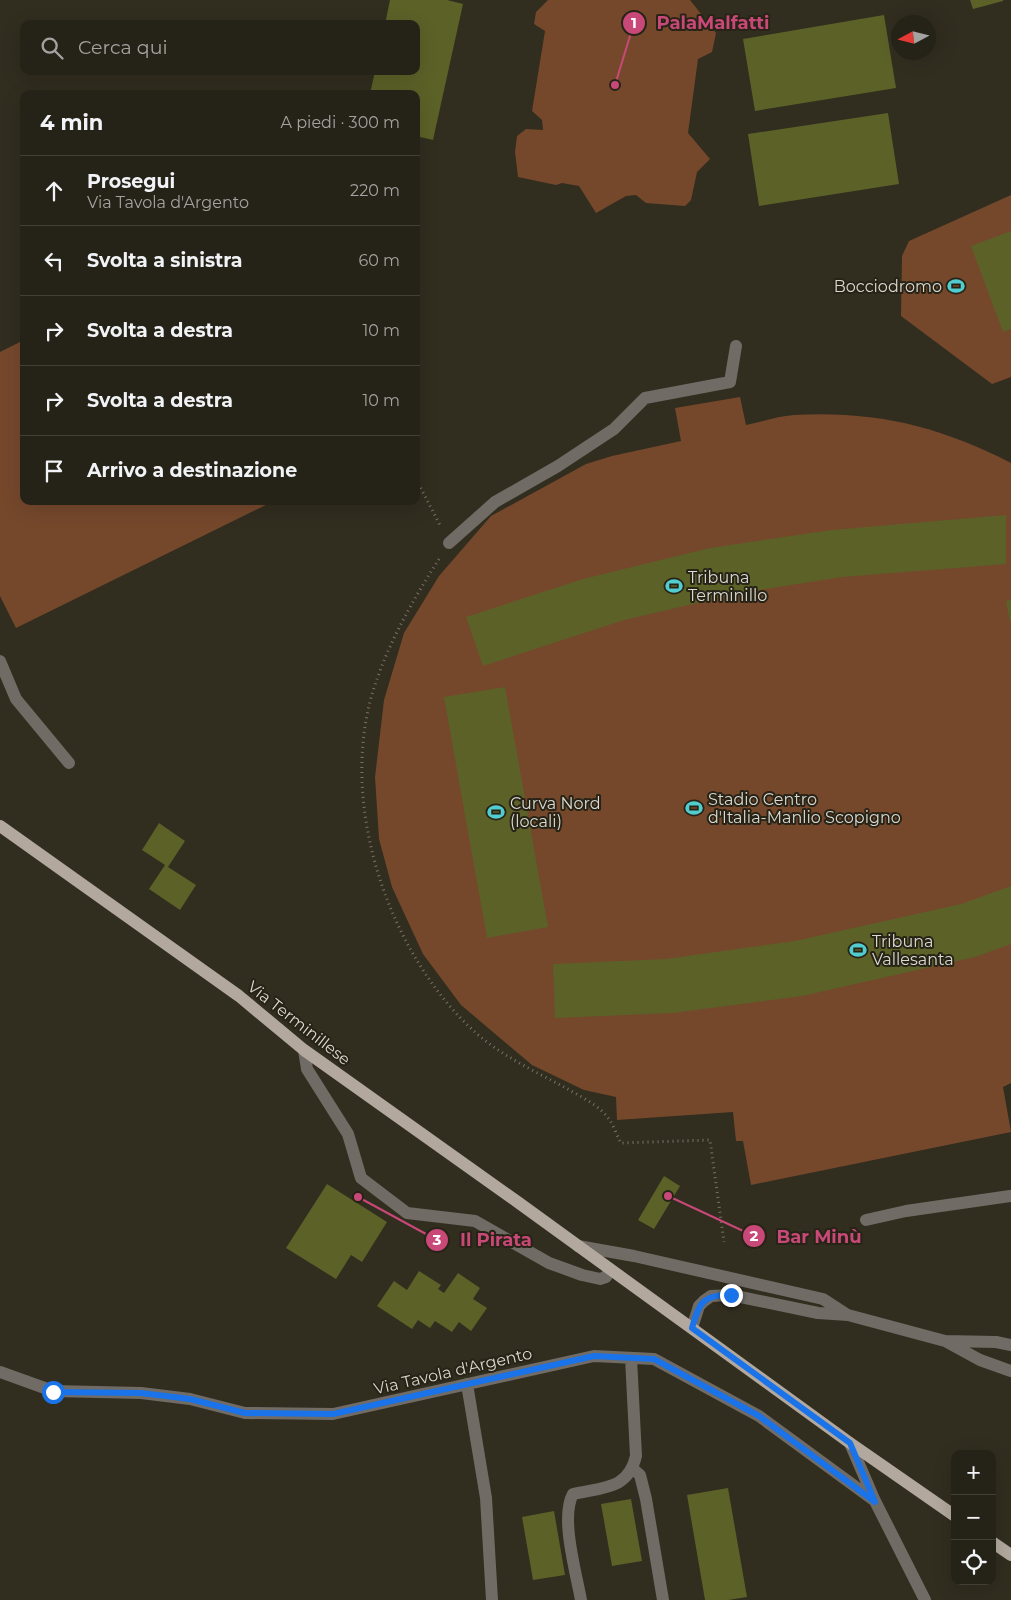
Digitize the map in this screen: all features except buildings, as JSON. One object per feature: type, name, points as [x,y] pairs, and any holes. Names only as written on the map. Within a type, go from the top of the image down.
[{"type":"main road","name":"Via Terminillese","points":[[0,826],[239,996],[304,1050],[850,1443],[951,1513]]},
{"type":"main road","points":[[996,1545],[1011,1555]]},
{"type":"street","points":[[449,543],[495,502],[558,466],[614,429],[645,398],[730,382],[736,346]]},
{"type":"street","points":[[0,660],[16,699],[69,763]]},
{"type":"street","points":[[304,1050],[308,1069],[348,1134],[361,1178],[407,1213],[475,1221],[549,1263],[600,1280],[606,1277],[610,1269]]},
{"type":"street","points":[[866,1220],[906,1211],[1010,1196]]},
{"type":"street","points":[[578,1246],[822,1299],[848,1315]]},
{"type":"street","points":[[692,1328],[699,1306],[710,1296],[731,1295],[818,1314],[848,1315],[945,1341],[980,1360],[1011,1371]]},
{"type":"street","points":[[945,1341],[996,1342],[1011,1345]]},
{"type":"street","name":"Via Tavola d'Argento","points":[[0,1372],[53,1392],[141,1393],[190,1399],[245,1413],[333,1414],[594,1356],[654,1359],[759,1416],[875,1502]]},
{"type":"street","points":[[580,1600],[568,1518],[568,1503],[574,1494],[621,1483],[633,1469],[636,1456],[631,1358]]},
{"type":"street","points":[[467,1384],[486,1498],[492,1600]]},
{"type":"street","points":[[850,1443],[875,1502],[925,1600]]},
{"type":"street","points":[[633,1469],[640,1474],[646,1499],[663,1600]]},
{"type":"path","points":[[420,487],[449,543],[407,610],[373,691],[364,744],[362,790],[370,841],[382,884],[407,946],[445,1002],[477,1034],[502,1053],[588,1101],[609,1119],[621,1143],[710,1140],[724,1242]]},
{"type":"shaded area","points":[[548,0],[690,0],[716,33],[712,52],[698,59],[688,133],[710,159],[697,172],[691,200],[685,206],[646,203],[636,195],[626,196],[596,213],[579,186],[562,183],[556,185],[518,177],[515,152],[517,136],[526,129],[543,130],[542,120],[532,111],[545,31],[534,24],[536,12]]},
{"type":"shaded area","name":"Bocciodromo","points":[[1011,195],[1011,377],[992,384],[901,316],[902,256],[909,241]]},
{"type":"shaded area","points":[[20,342],[20,505],[266,505],[16,628],[0,596],[0,352]]},
{"type":"shaded area","name":"Stadio Centro d'Italia-Manlio Scopigno","points":[[740,397],[746,425],[794,415],[824,414],[880,419],[932,430],[958,439],[1011,463],[1011,1083],[1003,1087],[1011,1132],[751,1185],[743,1141],[736,1141],[733,1112],[617,1120],[616,1097],[584,1090],[532,1065],[461,1005],[423,954],[392,887],[379,839],[375,777],[384,700],[404,633],[439,576],[491,516],[586,464],[612,456],[681,441],[675,408]]},
{"type":"place","name":"PalaMalfatti","points":[[615,85]]},
{"type":"place","name":"Bocciodromo","points":[[956,286]]},
{"type":"place","name":"Tribuna Terminillo","points":[[674,586]]},
{"type":"place","name":"Stadio Centro d'Italia-Manlio Scopigno","points":[[694,808]]},
{"type":"place","name":"Curva Nord (locali)","points":[[496,812]]},
{"type":"place","name":"Tribuna Vallesanta","points":[[858,950]]},
{"type":"place","name":"Bar Minù","points":[[668,1196]]},
{"type":"place","name":"Il Pirata","points":[[358,1197]]},
{"type":"route","points":[[53,1392],[141,1393],[190,1399],[245,1413],[333,1414],[594,1356],[654,1359],[759,1416],[875,1502],[850,1443],[692,1328],[699,1306],[704,1301],[710,1296],[731,1295]]}]
